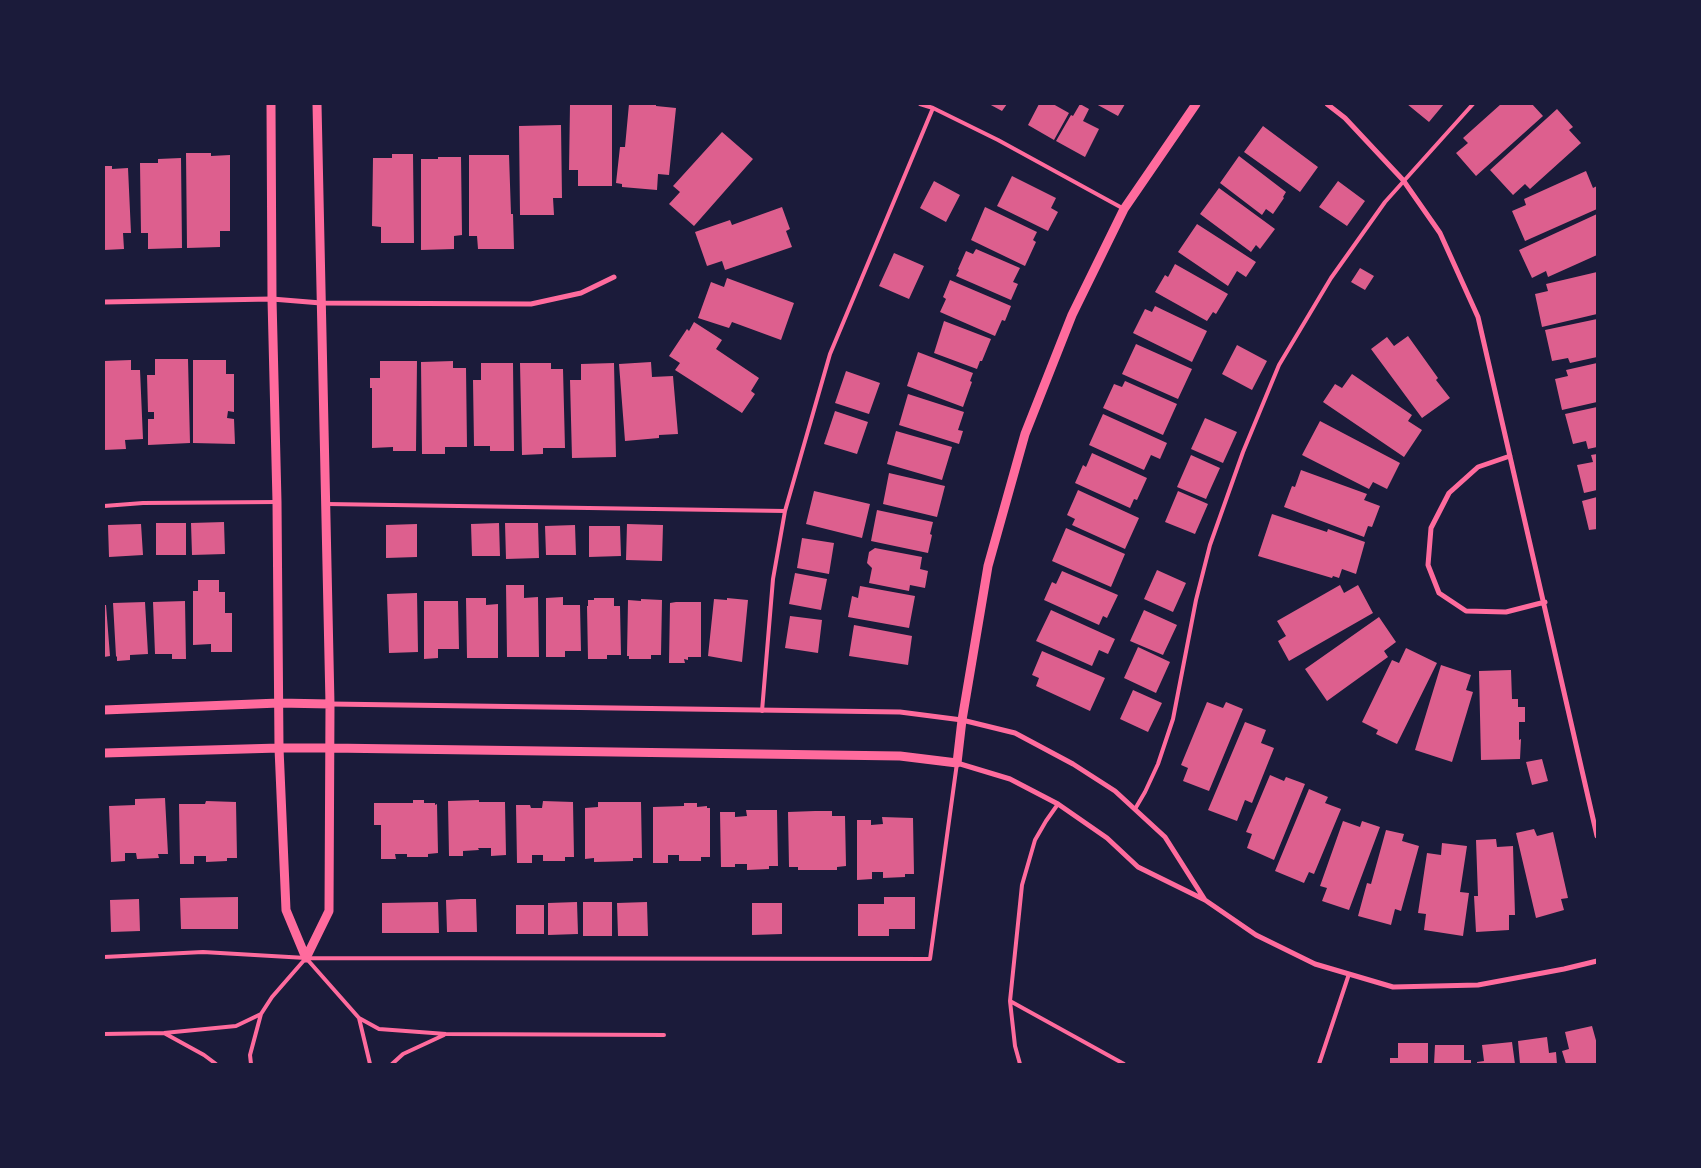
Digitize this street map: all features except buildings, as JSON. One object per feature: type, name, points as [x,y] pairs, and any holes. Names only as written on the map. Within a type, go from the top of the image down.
[{"type":"street","points":[[271,104],[272,299],[279,703],[286,910],[306,958]]},
{"type":"street","points":[[306,958],[329,911],[330,704],[317,104]]},
{"type":"street","points":[[957,763],[962,720],[988,566],[1025,434],[1072,314],[1124,209],[1195,104]]},
{"type":"street","points":[[1328,104],[1345,118],[1403,180],[1440,233],[1478,317],[1545,602],[1597,836]]},
{"type":"street","points":[[104,302],[272,299],[321,303],[531,304],[581,292],[614,277]]},
{"type":"street","points":[[1510,456],[1478,467],[1449,493],[1430,528],[1428,565],[1439,593],[1466,611],[1506,612],[1545,602]]},
{"type":"street","points":[[104,710],[279,703],[900,712],[962,720],[1015,734],[1073,764],[1115,791],[1166,837],[1205,900]]},
{"type":"street","points":[[104,753],[330,748],[900,756],[957,763],[1010,779],[1058,804],[1106,838],[1138,867],[1205,900],[1256,935],[1315,964],[1393,987],[1478,985],[1597,961]]},
{"type":"lane","points":[[920,104],[933,108],[998,140],[1124,209]]},
{"type":"lane","points":[[1135,809],[1158,764],[1173,719],[1196,600],[1210,545],[1243,452],[1276,374],[1332,278],[1385,202],[1473,104]]},
{"type":"lane","points":[[762,711],[773,579],[785,511],[830,354],[933,108]]},
{"type":"lane","points":[[104,506],[142,503],[277,502]]},
{"type":"lane","points":[[327,504],[785,511]]},
{"type":"lane","points":[[104,957],[203,952],[306,958],[930,959],[957,763]]},
{"type":"lane","points":[[1020,1064],[1015,1046],[1010,1001],[1022,885],[1035,840],[1058,804]]},
{"type":"lane","points":[[251,1064],[250,1055],[261,1014],[272,997],[306,958]]},
{"type":"lane","points":[[306,958],[359,1018],[379,1029],[446,1034],[664,1035]]},
{"type":"lane","points":[[1319,1064],[1349,974]]},
{"type":"lane","points":[[1010,1001],[1124,1064]]},
{"type":"lane","points":[[104,1034],[164,1033],[236,1026],[261,1014]]},
{"type":"lane","points":[[359,1018],[370,1064]]},
{"type":"lane","points":[[164,1033],[216,1064]]},
{"type":"lane","points":[[392,1064],[403,1054],[446,1034]]}]
